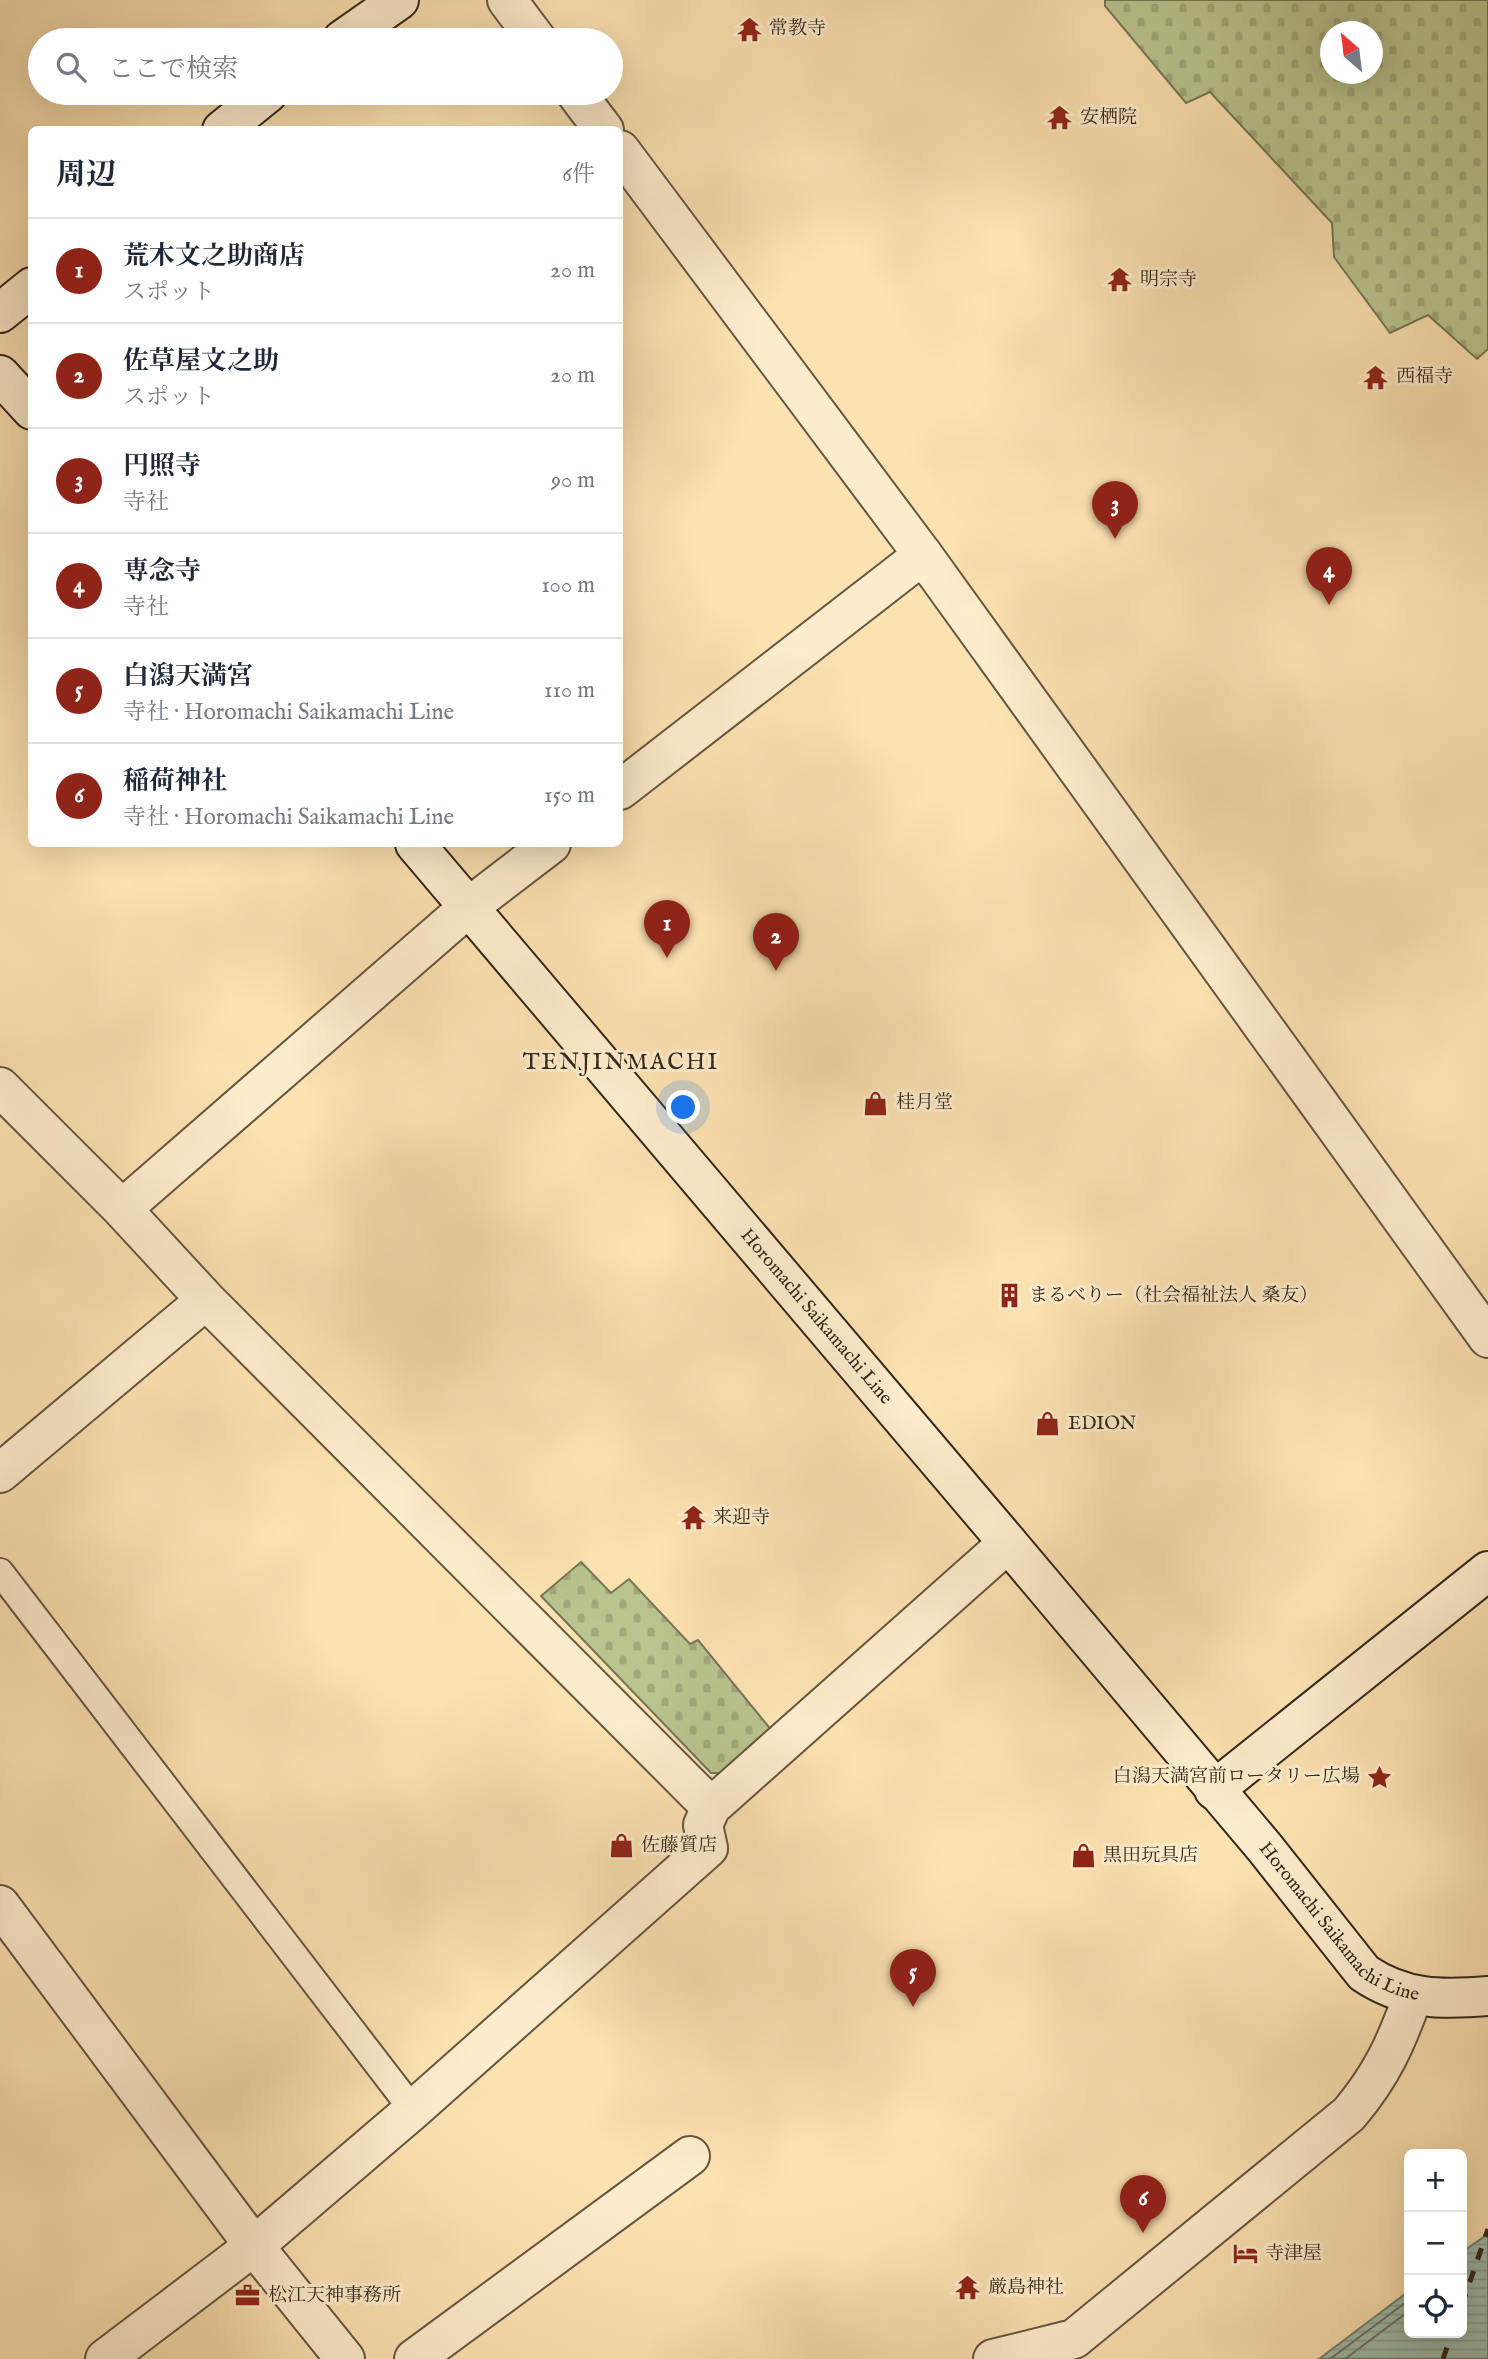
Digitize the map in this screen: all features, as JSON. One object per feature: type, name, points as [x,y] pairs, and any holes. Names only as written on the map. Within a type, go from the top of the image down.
[{"type":"street","points":[[359,28],[399,0]]},
{"type":"street","points":[[507,0],[528,28]]},
{"type":"street","points":[[227,126],[253,105]]},
{"type":"street","points":[[585,105],[601,126]]},
{"type":"street","points":[[623,154],[923,555],[1488,1338]]},
{"type":"street","points":[[0,313],[28,290]]},
{"type":"street","points":[[0,374],[28,406]]},
{"type":"street","points":[[623,788],[923,555]]},
{"type":"street","name":"Horomachi Saikamachi Line","points":[[418,847],[1008,1543],[1364,1973],[1385,1987],[1413,1996],[1441,2000],[1488,1996]]},
{"type":"street","points":[[122,1209],[470,906],[547,847]]},
{"type":"street","points":[[0,1087],[122,1209],[206,1300],[711,1807]]},
{"type":"street","points":[[0,1473],[206,1300]]},
{"type":"street","points":[[105,2359],[254,2246],[708,1848],[704,1825],[711,1807],[1008,1543]]},
{"type":"street","points":[[1214,1790],[1488,1571]]},
{"type":"street","points":[[0,1905],[254,2246],[345,2359]]},
{"type":"street","points":[[993,2359],[1074,2339],[1349,2114],[1374,2085],[1393,2051],[1413,1996]]},
{"type":"street","points":[[414,2359],[690,2156]]},
{"type":"lane","points":[[0,1572],[412,2110]]},
{"type":"green space","points":[[1105,0],[1488,0],[1488,349],[1477,359],[1428,315],[1390,333],[1334,257],[1332,223],[1210,92],[1186,103],[1105,6]]},
{"type":"green space","points":[[581,1562],[611,1593],[629,1579],[690,1644],[698,1640],[772,1731],[724,1773],[711,1773],[541,1596]]},
{"type":"water","points":[[1488,2234],[1488,2359],[1319,2359],[1404,2295],[1404,2338],[1467,2338],[1467,2249]]},
{"type":"railway","points":[[1467,2290],[1488,2229]]},
{"type":"railway","points":[[1443,2359],[1450,2338]]},
{"type":"place","name":"常教寺","points":[[749,29]]},
{"type":"place","name":"安栖院","points":[[1060,118]]},
{"type":"place","name":"明宗寺","points":[[1120,280]]},
{"type":"place","name":"西福寺","points":[[1376,377]]},
{"type":"place","name":"円照寺","points":[[1115,539]]},
{"type":"place","name":"専念寺","points":[[1329,605]]},
{"type":"place","name":"荒木文之助商店","points":[[667,958]]},
{"type":"place","name":"佐草屋文之助","points":[[776,971]]},
{"type":"place","name":"桂月堂","points":[[876,1103]]},
{"type":"place","name":"まるべりー（社会福祉法人 桑友）","points":[[1009,1296]]},
{"type":"place","name":"EDION","points":[[1048,1424]]},
{"type":"place","name":"来迎寺","points":[[693,1518]]},
{"type":"place","name":"白潟天満宮前ロータリー広場","points":[[1380,1777]]},
{"type":"place","name":"佐藤質店","points":[[621,1846]]},
{"type":"place","name":"黒田玩具店","points":[[1083,1856]]},
{"type":"place","name":"白潟天満宮","points":[[913,2007]]},
{"type":"place","name":"稲荷神社","points":[[1143,2233]]},
{"type":"place","name":"寺津屋","points":[[1245,2254]]},
{"type":"place","name":"厳島神社","points":[[968,2288]]},
{"type":"place","name":"松江天神事務所","points":[[248,2296]]},
{"type":"district","name":"TENJINMACHI","points":[[621,1062]]}]
